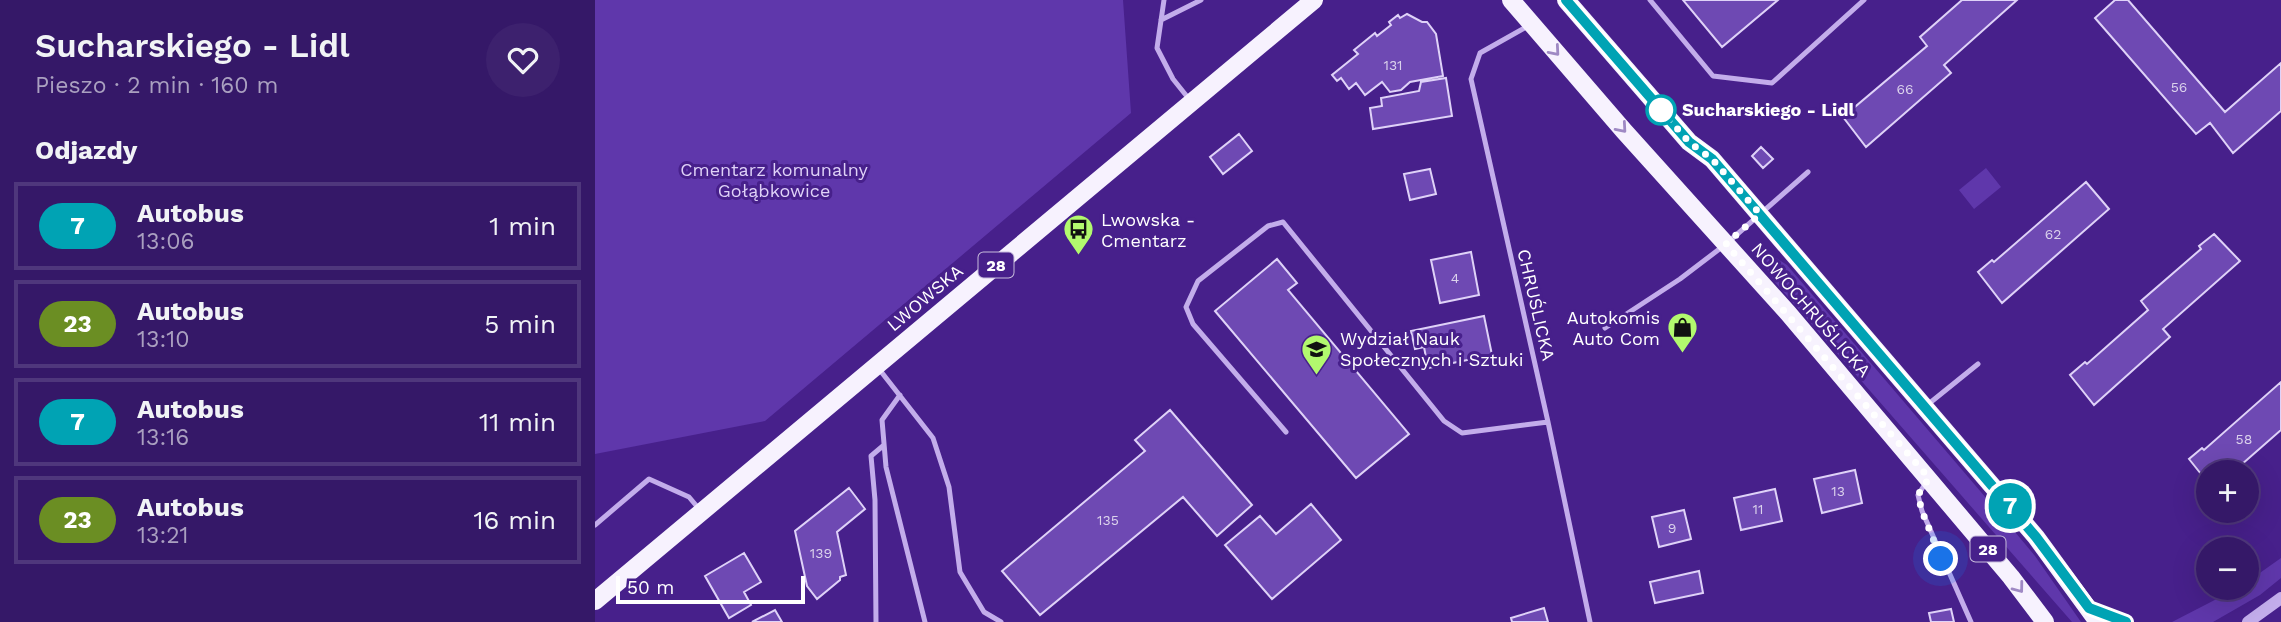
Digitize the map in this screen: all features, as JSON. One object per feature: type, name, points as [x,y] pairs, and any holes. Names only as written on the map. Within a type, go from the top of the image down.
[{"type":"main road","name":"LWOWSKA","points":[[595,601],[1314,0]]},
{"type":"main road","name":"NOWOCHRUŚLICKA","points":[[1511,0],[1929,478],[2045,622]]},
{"type":"main road","name":"NOWOCHRUŚLICKA","points":[[1566,0],[1689,142],[1712,159],[1760,214],[2036,537],[2093,615]]},
{"type":"street","points":[[2247,621],[2281,598]]},
{"type":"street","points":[[2093,615],[2126,622]]},
{"type":"lane","points":[[1164,0],[1157,48],[1173,79],[1191,101]]},
{"type":"lane","points":[[1161,20],[1201,0]]},
{"type":"lane","points":[[1650,0],[1713,76],[1772,83],[1864,0]]},
{"type":"lane","name":"CHRUŚLICKA","points":[[1532,24],[1480,53],[1471,79],[1590,622]]},
{"type":"lane","points":[[1605,328],[1680,279],[1726,244],[1808,172]]},
{"type":"lane","points":[[1286,432],[1193,324],[1185,307],[1198,281],[1268,226],[1283,222],[1444,421],[1462,433],[1548,422]]},
{"type":"lane","points":[[1925,407],[1978,364]]},
{"type":"lane","points":[[877,366],[933,438],[949,487],[960,572],[984,612],[1001,622]]},
{"type":"lane","points":[[901,395],[882,420],[886,467],[925,622]]},
{"type":"lane","points":[[876,622],[875,500],[871,456],[884,444]]},
{"type":"lane","points":[[1929,478],[1918,495],[1922,511],[1971,622]]},
{"type":"lane","points":[[595,524],[649,479],[689,497],[702,512]]},
{"type":"green space","name":"Cmentarz komunalny Gołąbkowice","points":[[595,0],[1123,0],[1131,113],[765,421],[595,454]]},
{"type":"green space","points":[[1986,168],[2001,187],[1974,209],[1959,190]]},
{"type":"green space","points":[[1764,250],[1787,265],[2010,526],[2035,556],[2081,622],[2072,622],[1774,281],[1759,255]]},
{"type":"green space","points":[[2281,558],[2281,578],[2259,596],[2259,574]]},
{"type":"green space","points":[[2215,600],[2251,600],[2213,622],[2172,622]]},
{"type":"building","points":[[1683,0],[1778,0],[1722,47]]},
{"type":"building","points":[[1962,0],[2017,0],[1944,65],[1951,73],[1866,147],[1843,117],[1927,46],[1920,37]]},
{"type":"building","points":[[2115,0],[2128,0],[2225,112],[2281,63],[2281,111],[2233,153],[2210,123],[2196,134],[2095,18]]},
{"type":"building","points":[[1407,14],[1427,22],[1436,34],[1443,76],[1410,82],[1401,90],[1390,92],[1382,82],[1365,95],[1356,83],[1349,89],[1341,78],[1337,81],[1332,75],[1358,54],[1354,50],[1375,33],[1377,36],[1391,25],[1389,22],[1398,15],[1400,18]]},
{"type":"building","points":[[1446,78],[1452,116],[1373,129],[1370,108],[1382,106],[1381,98],[1419,91],[1421,82]]},
{"type":"building","points":[[1239,134],[1252,151],[1223,174],[1210,157]]},
{"type":"building","points":[[1761,147],[1773,159],[1763,168],[1752,156]]},
{"type":"building","points":[[1430,169],[1436,194],[1410,200],[1404,174]]},
{"type":"building","points":[[2086,182],[2109,209],[2002,303],[1978,272],[1992,260],[1994,262]]},
{"type":"building","points":[[2214,234],[2240,261],[2163,329],[2170,337],[2094,405],[2070,375],[2085,362],[2087,364],[2148,310],[2141,301],[2201,249],[2199,246]]},
{"type":"building","points":[[1471,252],[1479,295],[1440,303],[1431,260]]},
{"type":"building","points":[[1277,259],[1297,283],[1288,290],[1409,434],[1356,478],[1215,311]]},
{"type":"building","points":[[1484,316],[1492,355],[1428,368],[1424,347],[1415,349],[1411,331]]},
{"type":"building","points":[[2281,382],[2281,430],[2247,460],[2196,460],[2196,468],[2189,459],[2202,448],[2204,450]]},
{"type":"building","points":[[1170,410],[1252,505],[1217,536],[1183,497],[1040,615],[1002,571],[1145,451],[1135,440]]},
{"type":"building","points":[[1855,470],[1862,503],[1822,513],[1814,479]]},
{"type":"building","points":[[849,488],[865,509],[837,532],[846,575],[840,577],[840,580],[817,599],[807,586],[795,531]]},
{"type":"building","points":[[1775,489],[1782,521],[1741,530],[1734,498]]},
{"type":"building","points":[[1311,504],[1341,540],[1272,599],[1225,545],[1260,516],[1276,534]]},
{"type":"building","points":[[1684,510],[1691,539],[1659,547],[1652,517]]},
{"type":"building","points":[[744,553],[761,582],[744,592],[751,605],[729,618],[705,576]]},
{"type":"building","points":[[1699,571],[1703,593],[1655,603],[1650,582]]},
{"type":"building","points":[[1544,608],[1548,622],[1512,622],[1511,618]]},
{"type":"building","points":[[1951,609],[1954,622],[1931,622],[1929,613]]},
{"type":"building","points":[[775,610],[782,622],[752,622]]},
{"type":"bus line","name":"7","points":[[1566,0],[1689,142],[1712,159],[1833,298],[2036,537],[2089,608],[2126,622]]},
{"type":"place","name":"Sucharskiego - Lidl","points":[[1661,110]]},
{"type":"place","name":"Lwowska - Cmentarz","points":[[1078,257]]},
{"type":"place","name":"Autokomis Auto Com","points":[[1683,355]]},
{"type":"place","name":"Wydział Nauk Społecznych i Sztuki","points":[[1317,376]]},
{"type":"route","points":[[1661,110],[1689,142],[1712,159],[1760,214],[1726,244],[1929,478],[1918,495],[1941,559]]}]
